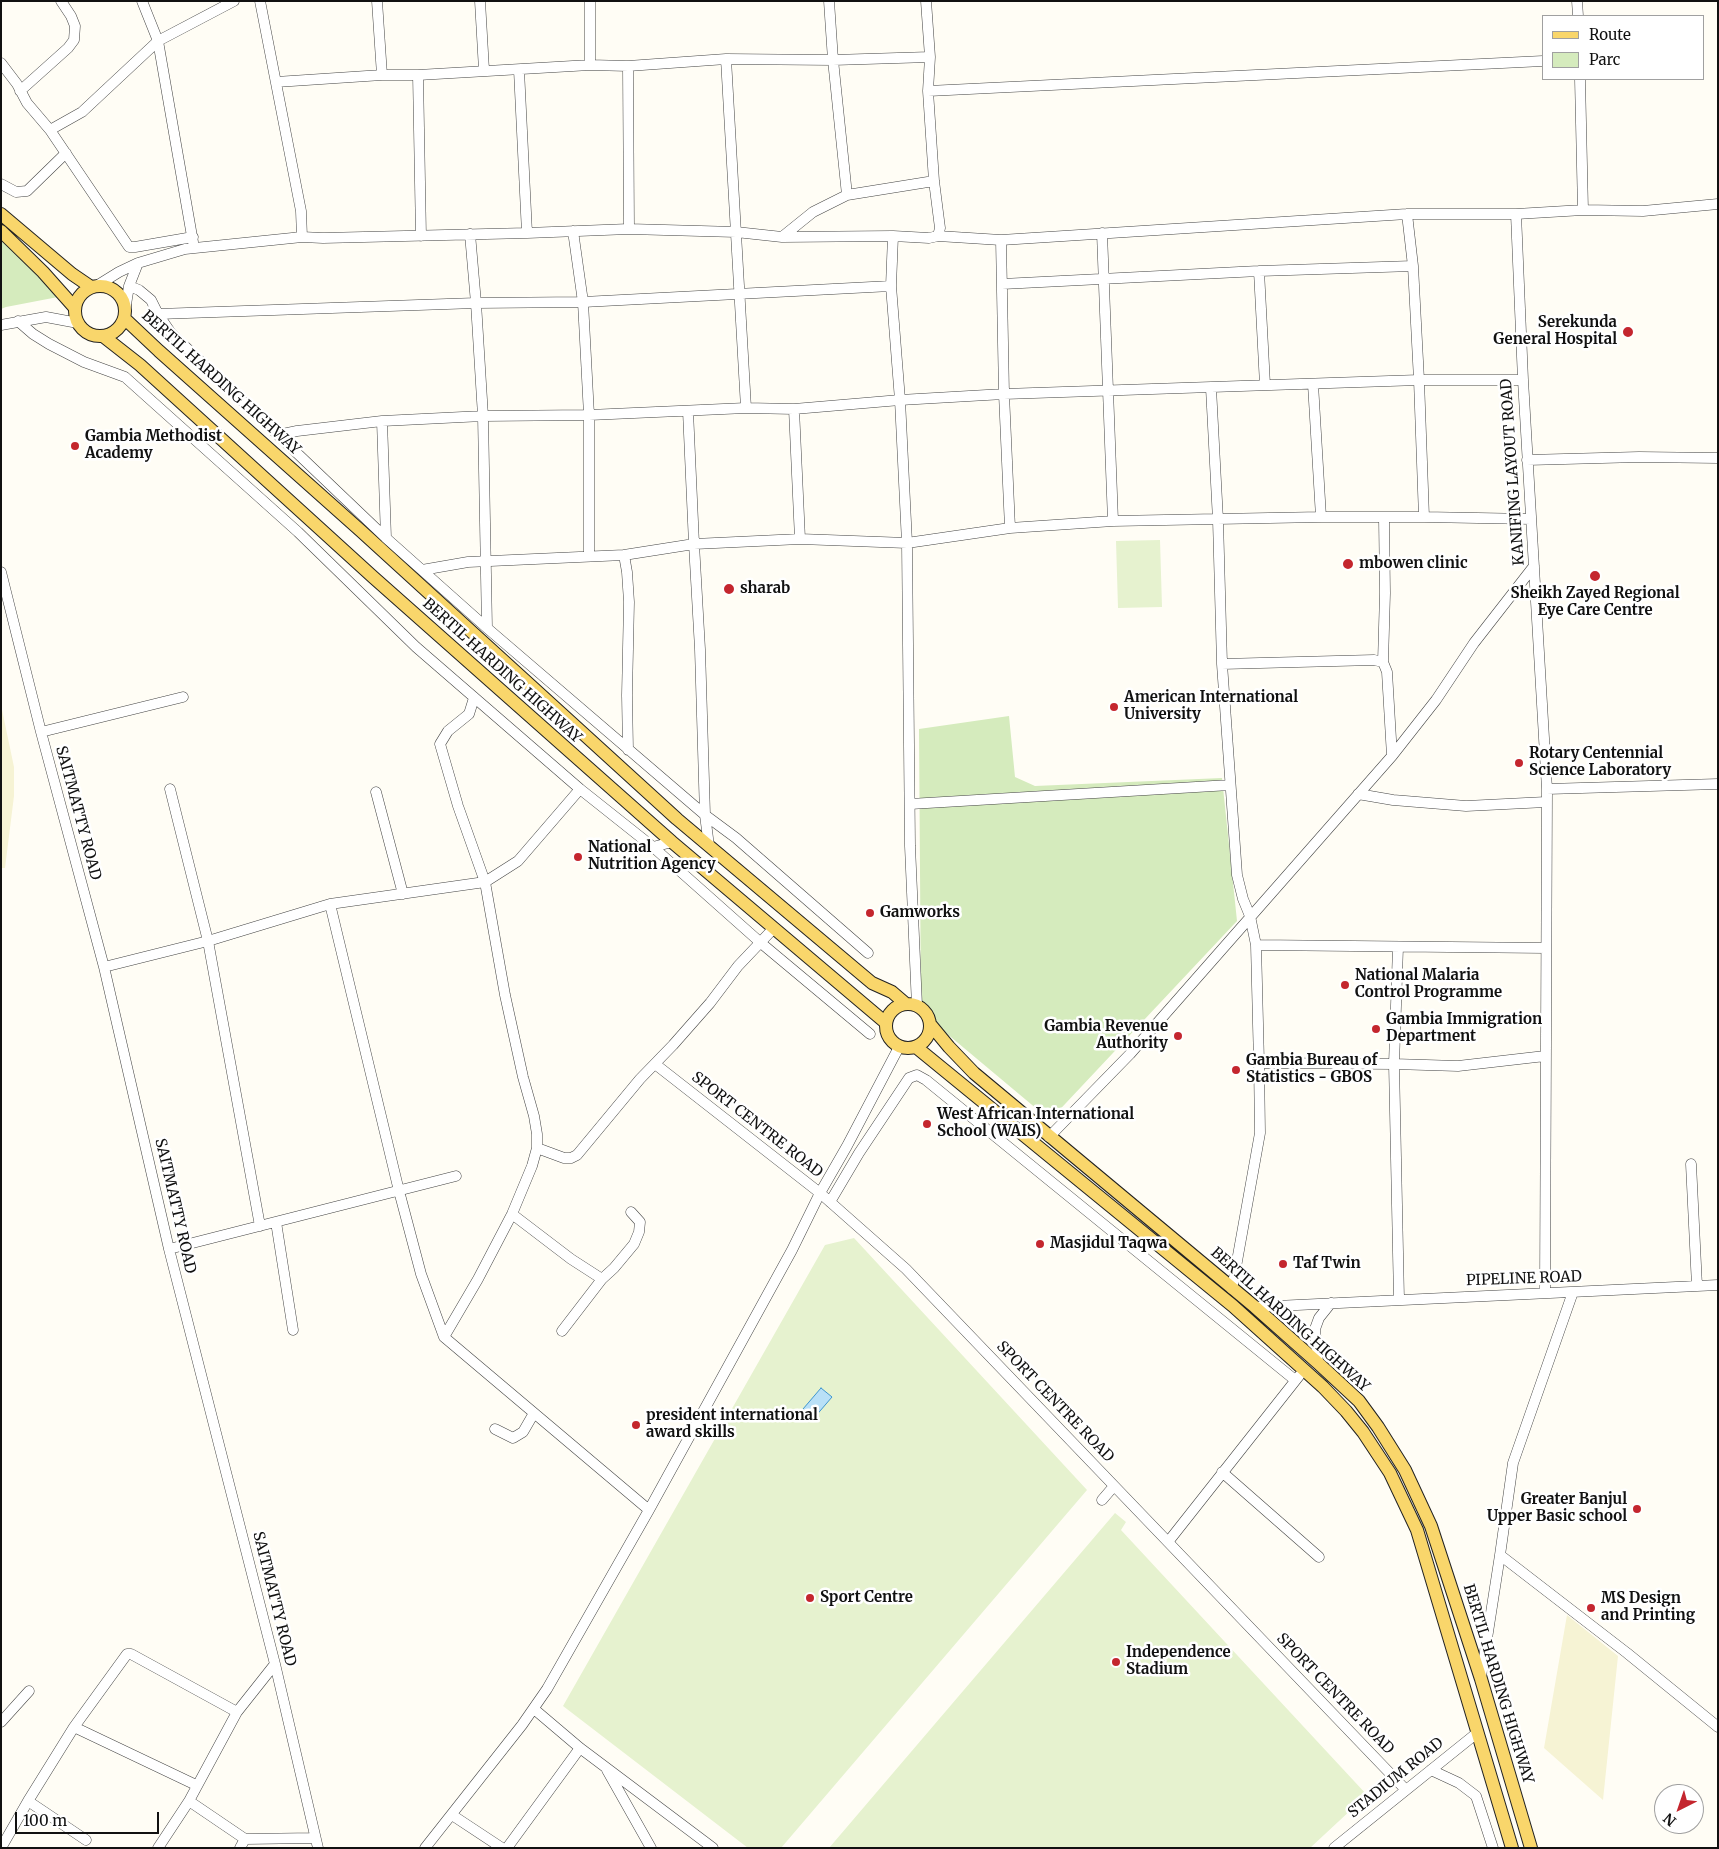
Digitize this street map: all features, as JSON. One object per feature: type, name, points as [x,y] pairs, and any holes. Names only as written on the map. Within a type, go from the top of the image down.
[{"type":"main road","points":[[1,214],[72,274],[94,286],[112,288],[117,292],[122,298],[125,315],[116,330],[103,336],[88,333],[78,323],[75,308],[43,272],[1,231]]},
{"type":"main road","points":[[75,308],[80,295],[94,286]]},
{"type":"main road","name":"BERTIL HARDING HIGHWAY","points":[[125,315],[159,351],[361,531],[670,813],[872,983],[892,992],[911,1005]]},
{"type":"main road","name":"BERTIL HARDING HIGHWAY","points":[[103,336],[140,365],[372,578],[672,842],[886,1023]]},
{"type":"main road","points":[[911,1005],[926,1013],[930,1024],[928,1036],[925,1040],[916,1047],[905,1048],[890,1039],[886,1023],[891,1012],[900,1006],[911,1005]]},
{"type":"main road","name":"BERTIL HARDING HIGHWAY","points":[[930,1024],[948,1047],[974,1073],[1255,1307],[1318,1363],[1358,1401],[1378,1427],[1405,1470],[1431,1526],[1481,1679],[1531,1848]]},
{"type":"main road","name":"BERTIL HARDING HIGHWAY","points":[[916,1047],[1233,1306],[1304,1369],[1346,1410],[1363,1432],[1376,1450],[1417,1530],[1512,1848]]},
{"type":"street","points":[[20,91],[68,48],[74,40],[75,26],[61,1]]},
{"type":"street","points":[[142,1],[158,41],[194,248]]},
{"type":"street","points":[[50,130],[82,112],[158,41],[234,1]]},
{"type":"street","points":[[260,1],[301,211],[302,237]]},
{"type":"street","points":[[377,1],[382,75]]},
{"type":"street","points":[[480,1],[484,70]]},
{"type":"street","points":[[590,1],[590,65]]},
{"type":"street","points":[[830,1],[833,60],[847,195]]},
{"type":"street","points":[[926,1],[930,57],[928,91],[934,180],[940,228],[938,236]]},
{"type":"street","points":[[1577,1],[1578,15]]},
{"type":"street","points":[[276,82],[590,65],[628,66],[726,59],[833,60],[930,57]]},
{"type":"street","points":[[726,59],[746,408]]},
{"type":"street","points":[[928,91],[1542,60]]},
{"type":"street","points":[[1,63],[17,84],[28,103],[50,130],[129,247],[192,237]]},
{"type":"street","points":[[628,66],[629,229]]},
{"type":"street","points":[[519,70],[527,233]]},
{"type":"street","points":[[418,75],[421,236]]},
{"type":"street","points":[[1580,80],[1583,210]]},
{"type":"street","points":[[1,184],[16,192],[27,190],[66,153]]},
{"type":"street","points":[[782,237],[813,212],[847,195],[934,180]]},
{"type":"street","points":[[94,286],[138,262],[194,248],[302,237],[421,236],[629,229],[736,232],[782,237],[893,236],[929,238],[938,236],[1001,240],[1407,214],[1516,214],[1583,210],[1642,211],[1718,204]]},
{"type":"street","points":[[1407,214],[1413,266],[1424,517]]},
{"type":"street","name":"KANIFING LAYOUT ROAD","points":[[1516,214],[1522,380],[1546,789],[1545,1292]]},
{"type":"street","points":[[573,231],[583,302],[589,415],[588,556]]},
{"type":"street","points":[[1102,233],[1113,521]]},
{"type":"street","points":[[470,234],[483,416],[486,628]]},
{"type":"street","points":[[893,236],[891,286],[900,400],[907,543],[911,1005]]},
{"type":"street","points":[[1001,240],[1004,394],[1010,528]]},
{"type":"street","points":[[125,315],[129,286],[138,262]]},
{"type":"street","points":[[1002,284],[1259,271],[1413,266]]},
{"type":"street","points":[[1259,271],[1265,386]]},
{"type":"street","points":[[129,286],[139,290],[152,300],[158,314],[171,333],[386,538],[486,628],[705,815],[736,838],[868,953]]},
{"type":"street","points":[[158,314],[476,303],[583,302],[891,286]]},
{"type":"street","points":[[1,325],[46,317],[78,323]]},
{"type":"street","points":[[18,321],[33,334],[49,344],[84,362],[125,377],[298,532],[416,647],[580,789],[653,847],[870,1034]]},
{"type":"street","points":[[278,436],[297,431],[382,422],[483,416],[589,415],[746,408],[794,409],[1004,394],[1419,380],[1522,380]]},
{"type":"street","points":[[1313,384],[1321,517]]},
{"type":"street","points":[[1211,388],[1218,520],[1222,664],[1230,785],[1237,875],[1243,899],[1250,916],[1256,945],[1260,1063],[1260,1132],[1232,1289]]},
{"type":"street","points":[[794,409],[800,539]]},
{"type":"street","points":[[688,411],[700,650],[705,815],[709,846]]},
{"type":"street","points":[[382,422],[386,538]]},
{"type":"street","points":[[1527,460],[1639,457],[1718,458]]},
{"type":"street","points":[[422,570],[468,562],[624,555],[694,544],[800,539],[907,543],[1010,528],[1113,521],[1321,517],[1531,520]]},
{"type":"street","points":[[1384,518],[1385,593],[1383,662],[1386,672],[1392,756]]},
{"type":"street","points":[[624,555],[628,572],[629,602],[628,750]]},
{"type":"street","points":[[1050,1137],[1130,1054],[1392,756],[1436,700],[1474,643],[1534,566]]},
{"type":"street","name":"SAITMATTY ROAD","points":[[1,572],[41,732],[104,967],[169,1249],[275,1664],[317,1843]]},
{"type":"street","points":[[1222,664],[1374,660],[1383,662]]},
{"type":"street","points":[[41,732],[184,697]]},
{"type":"street","points":[[444,1337],[478,1279],[512,1214],[532,1166],[537,1148],[534,1116],[523,1077],[505,995],[485,882],[458,806],[440,744],[448,731],[469,714],[474,698]]},
{"type":"street","points":[[1546,789],[1718,784]]},
{"type":"street","points":[[910,804],[1230,785]]},
{"type":"street","points":[[170,789],[208,941],[260,1226]]},
{"type":"street","points":[[104,967],[208,941],[330,904],[485,882],[518,861],[580,789]]},
{"type":"street","points":[[376,792],[402,894]]},
{"type":"street","points":[[1358,794],[1393,800],[1466,806],[1546,802]]},
{"type":"street","points":[[653,847],[672,842]]},
{"type":"street","points":[[330,904],[421,1274],[444,1337],[649,1510]]},
{"type":"street","points":[[537,1148],[564,1158],[571,1158],[577,1155],[640,1079],[710,1003],[738,966],[774,928]]},
{"type":"street","points":[[1256,945],[1546,948]]},
{"type":"street","points":[[1398,947],[1394,1064],[1399,1299]]},
{"type":"street","points":[[425,1848],[534,1709],[649,1510],[792,1250],[820,1193],[847,1146],[899,1046]]},
{"type":"street","points":[[1260,1063],[1458,1066],[1545,1056]]},
{"type":"street","name":"SPORT CENTRE ROAD","points":[[655,1064],[820,1193],[906,1269],[1406,1790]]},
{"type":"street","points":[[830,1202],[859,1153],[909,1078],[917,1076],[934,1086],[1295,1380]]},
{"type":"street","points":[[1692,1164],[1697,1286]]},
{"type":"street","points":[[169,1249],[456,1176]]},
{"type":"street","points":[[562,1331],[602,1279],[634,1244],[640,1232],[640,1222],[631,1212]]},
{"type":"street","points":[[512,1214],[602,1279]]},
{"type":"street","points":[[276,1222],[293,1330]]},
{"type":"street","name":"PIPELINE ROAD","points":[[1255,1307],[1718,1285]]},
{"type":"street","points":[[1481,1679],[1514,1463],[1573,1292]]},
{"type":"street","points":[[1318,1363],[1315,1329],[1319,1318],[1331,1303]]},
{"type":"street","points":[[1168,1542],[1304,1369]]},
{"type":"street","points":[[495,1429],[513,1438],[523,1432],[534,1413]]},
{"type":"street","points":[[1222,1472],[1319,1557]]},
{"type":"street","points":[[1102,1500],[1114,1486]]},
{"type":"street","points":[[1500,1555],[1627,1652],[1718,1727]]},
{"type":"street","points":[[1,1848],[74,1727],[127,1654],[132,1654],[237,1712]]},
{"type":"street","points":[[158,1848],[189,1801],[237,1712],[275,1664]]},
{"type":"street","points":[[1,1722],[29,1691]]},
{"type":"street","points":[[534,1709],[580,1748],[713,1848]]},
{"type":"street","points":[[74,1727],[196,1785]]},
{"type":"street","name":"STADIUM ROAD","points":[[1334,1848],[1477,1733]]},
{"type":"street","points":[[507,1848],[580,1748]]},
{"type":"street","points":[[605,1767],[650,1847]]},
{"type":"street","points":[[1431,1770],[1459,1783],[1476,1796],[1493,1848]]},
{"type":"street","points":[[28,1801],[86,1840]]},
{"type":"street","points":[[189,1801],[242,1843],[317,1843]]},
{"type":"street","points":[[452,1815],[502,1848]]},
{"type":"shaded area","points":[[1,705],[14,767],[14,796],[5,868],[1,868]]},
{"type":"shaded area","points":[[1567,1615],[1618,1656],[1603,1800],[1544,1748]]},
{"type":"green space","points":[[1,232],[58,297],[1,309]]},
{"type":"green space","points":[[1160,540],[1162,607],[1118,608],[1116,541]]},
{"type":"green space","points":[[1009,716],[1015,777],[1035,786],[1222,778],[1237,921],[1050,1120],[921,1012],[919,729]]},
{"type":"green space","name":"Sport Centre","points":[[854,1238],[1087,1490],[781,1848],[748,1848],[563,1706],[825,1245]]},
{"type":"green space","name":"Independence Stadium","points":[[1115,1513],[1126,1522],[1121,1530],[1367,1795],[1310,1848],[829,1848]]},
{"type":"water","points":[[821,1388],[832,1397],[814,1418],[803,1409]]},
{"type":"place","name":"Serekunda General Hospital","points":[[1628,332]]},
{"type":"place","name":"Gambia Methodist Academy","points":[[75,446]]},
{"type":"place","name":"mbowen clinic","points":[[1348,564]]},
{"type":"place","name":"Sheikh Zayed Regional Eye Care Centre","points":[[1595,576]]},
{"type":"place","name":"sharab","points":[[729,589]]},
{"type":"place","name":"American International University","points":[[1114,707]]},
{"type":"place","name":"Rotary Centennial Science Laboratory","points":[[1519,763]]},
{"type":"place","name":"National Nutrition Agency","points":[[578,857]]},
{"type":"place","name":"Gamworks","points":[[870,913]]},
{"type":"place","name":"National Malaria Control Programme","points":[[1345,985]]},
{"type":"place","name":"Gambia Immigration Department","points":[[1376,1029]]},
{"type":"place","name":"Gambia Revenue Authority","points":[[1178,1036]]},
{"type":"place","name":"Gambia Bureau of Statistics - GBOS","points":[[1236,1070]]},
{"type":"place","name":"West African International School (WAIS)","points":[[927,1124]]},
{"type":"place","name":"Masjidul Taqwa","points":[[1040,1244]]},
{"type":"place","name":"Taf Twin","points":[[1283,1264]]},
{"type":"place","name":"president international award skills","points":[[636,1425]]},
{"type":"place","name":"Greater Banjul Upper Basic school","points":[[1637,1509]]},
{"type":"place","name":"Sport Centre","points":[[810,1598]]},
{"type":"place","name":"MS Design and Printing","points":[[1591,1608]]},
{"type":"place","name":"Independence Stadium","points":[[1116,1662]]}]
